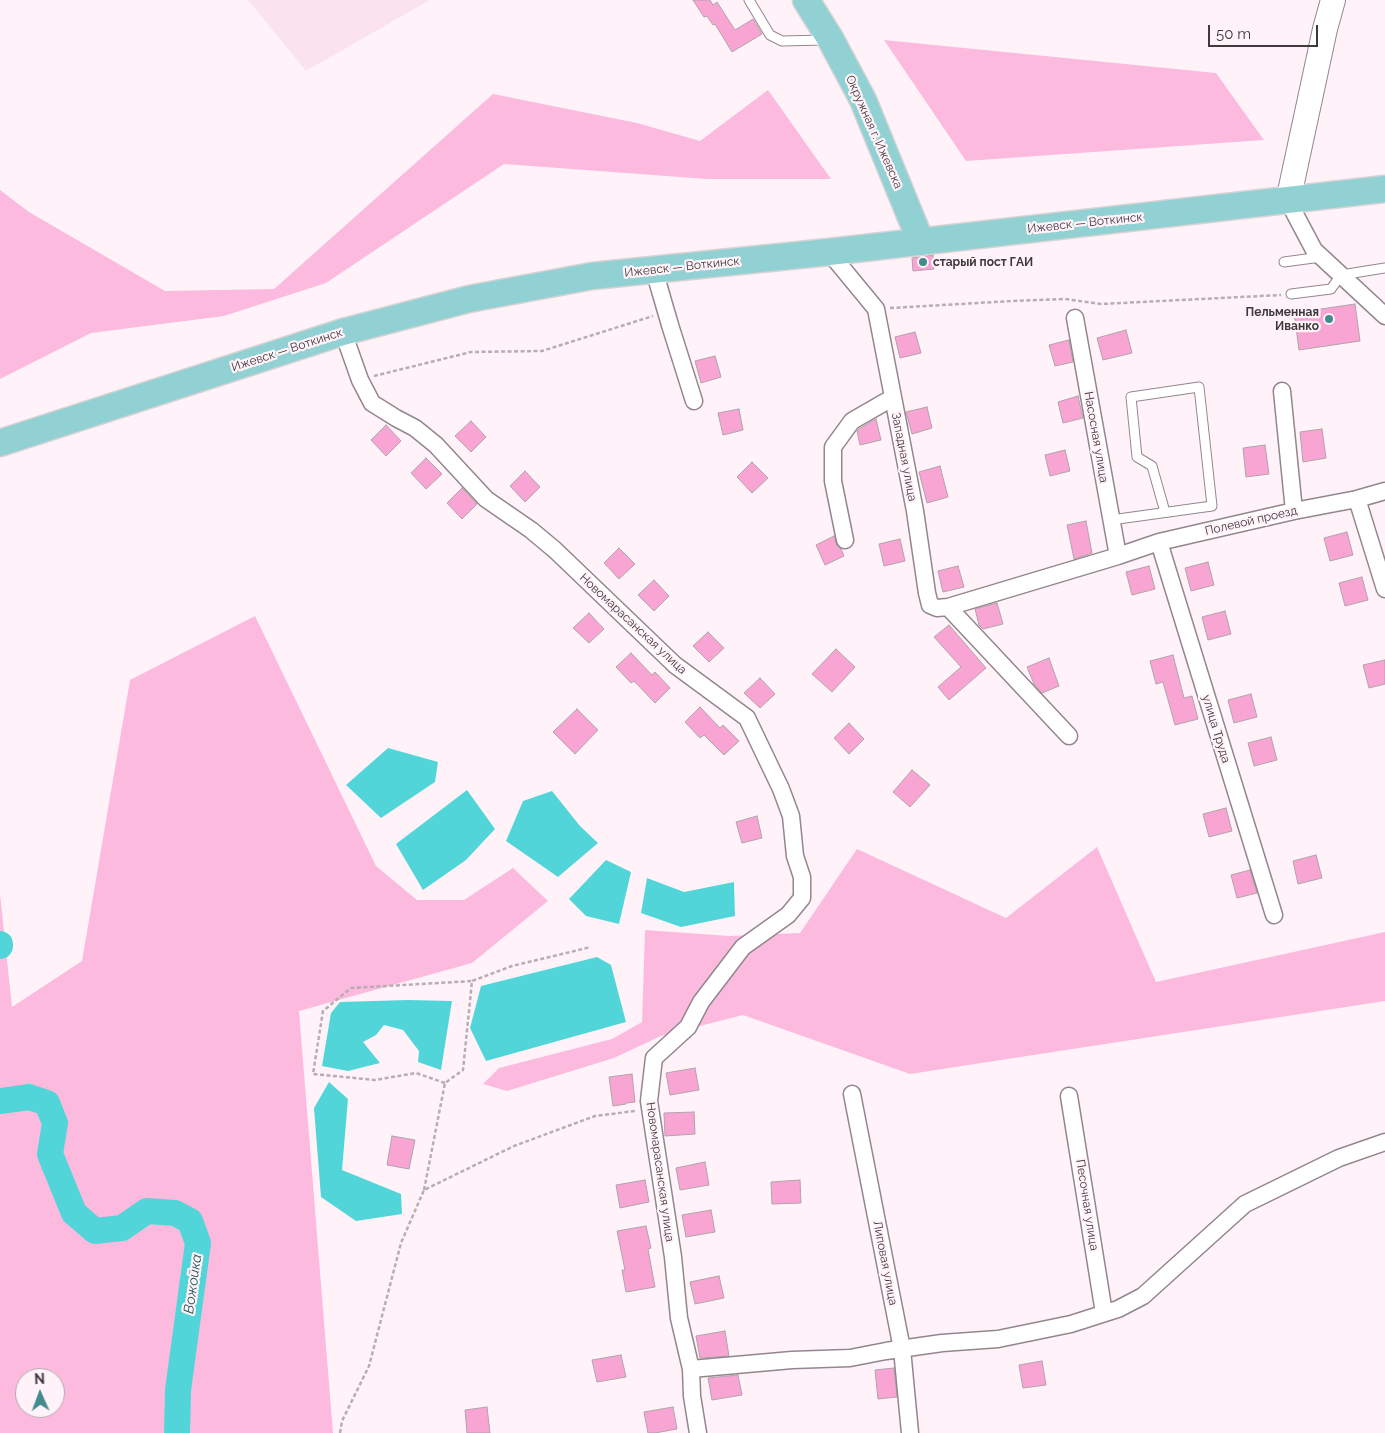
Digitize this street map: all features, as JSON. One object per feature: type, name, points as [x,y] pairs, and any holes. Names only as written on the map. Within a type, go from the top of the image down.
[{"type":"main road","name":"Окружная г. Ижевска","points":[[806,0],[831,40],[863,100],[922,242]]},
{"type":"main road","name":"Ижевск — Воткинск","points":[[0,444],[343,332],[469,299],[592,276],[922,242],[1385,189]]},
{"type":"street","points":[[1333,0],[1288,201],[1314,250],[1385,316]]},
{"type":"street","points":[[829,252],[876,309]]},
{"type":"street","points":[[654,270],[694,401]]},
{"type":"street","name":"Западная улица","points":[[876,309],[915,511],[927,593],[930,605],[937,608],[948,607]]},
{"type":"street","name":"Насосная улица","points":[[1074,318],[1118,556]]},
{"type":"street","name":"Новомарасанская улица","points":[[343,332],[360,380],[372,402],[415,428],[436,445],[486,499],[531,530],[555,550],[675,665],[746,718],[781,789],[791,816],[795,856],[802,877],[802,898],[788,915],[743,947],[701,1002],[688,1027],[654,1058],[649,1101],[673,1257],[679,1318],[691,1369],[692,1396],[698,1433]]},
{"type":"street","points":[[1282,391],[1294,511]]},
{"type":"street","points":[[845,540],[833,481],[833,447],[852,421],[892,398]]},
{"type":"street","name":"Полевой проезд","points":[[948,607],[1159,542],[1294,511],[1357,499],[1385,491]]},
{"type":"street","points":[[1357,499],[1385,589]]},
{"type":"street","name":"улица Труда","points":[[1159,542],[1274,915]]},
{"type":"street","points":[[948,607],[1069,736]]},
{"type":"street","name":"Липовая улица","points":[[852,1094],[902,1349],[910,1433]]},
{"type":"street","name":"Песочная улица","points":[[1069,1096],[1104,1313]]},
{"type":"street","points":[[691,1369],[792,1360],[850,1358],[942,1343],[998,1339],[1071,1324],[1118,1309],[1143,1296],[1245,1204],[1339,1158],[1385,1142]]},
{"type":"lane","points":[[749,0],[770,34],[782,41],[831,40]]},
{"type":"lane","points":[[1284,262],[1321,257]]},
{"type":"lane","points":[[1292,294],[1332,289],[1341,275],[1385,268]]},
{"type":"lane","points":[[1111,520],[1212,506],[1200,387],[1131,397],[1137,456],[1152,466],[1166,512]]},
{"type":"path","points":[[876,309],[1066,299],[1102,304],[1292,294]]},
{"type":"path","points":[[360,380],[471,352],[542,351],[666,312]]},
{"type":"path","points":[[445,1083],[416,1073],[375,1080],[313,1074],[323,1011],[351,988],[472,981],[512,966],[591,947]]},
{"type":"path","points":[[340,1433],[342,1420],[369,1366],[400,1243],[424,1190],[445,1083],[463,1070],[472,981]]},
{"type":"path","points":[[424,1190],[514,1146],[595,1116],[650,1109]]},
{"type":"shaded area","points":[[248,0],[430,0],[306,71]]},
{"type":"shaded area","points":[[884,40],[1216,73],[1264,140],[966,161]]},
{"type":"shaded area","points":[[768,90],[831,179],[707,179],[504,164],[326,283],[224,316],[91,333],[0,379],[0,190],[29,212],[165,291],[274,289],[493,94],[637,123],[700,141]]},
{"type":"shaded area","points":[[255,616],[376,866],[417,900],[464,900],[513,868],[548,901],[472,963],[299,1011],[333,1433],[0,1433],[0,894],[12,1007],[82,961],[130,680]]},
{"type":"shaded area","points":[[1097,847],[1156,982],[1385,932],[1385,1001],[910,1074],[743,1015],[661,1036],[614,1058],[507,1091],[483,1084],[499,1068],[612,1039],[642,1022],[645,930],[729,936],[800,933],[857,849],[1006,918]]},
{"type":"water","points":[[388,748],[438,762],[435,782],[381,818],[346,785]]},
{"type":"water","points":[[467,790],[495,829],[466,860],[423,890],[396,844]]},
{"type":"water","points":[[552,791],[580,826],[598,843],[558,877],[506,841],[523,801]]},
{"type":"water","points":[[606,860],[631,872],[619,924],[586,916],[569,899]]},
{"type":"water","points":[[647,878],[684,892],[734,882],[735,916],[681,927],[641,913]]},
{"type":"water","points":[[597,957],[611,965],[626,1022],[486,1061],[470,1028],[481,986]]},
{"type":"water","points":[[452,1001],[441,1070],[418,1062],[419,1051],[403,1030],[384,1025],[376,1035],[363,1042],[380,1063],[348,1071],[322,1066],[331,1013],[340,1002]]},
{"type":"water","points":[[329,1082],[348,1099],[342,1170],[401,1194],[402,1214],[356,1221],[321,1197],[314,1108]]},
{"type":"building","points":[[693,0],[710,0],[713,5],[717,2],[735,30],[753,19],[762,34],[732,52],[715,24],[713,25],[707,16],[704,17]]},
{"type":"building","name":"старый пост ГАИ","points":[[933,255],[934,269],[913,271],[912,258]]},
{"type":"building","points":[[1355,304],[1360,341],[1299,350],[1294,313]]},
{"type":"building","points":[[1126,330],[1132,353],[1103,360],[1097,338]]},
{"type":"building","points":[[915,332],[921,353],[900,358],[895,337]]},
{"type":"building","points":[[1069,340],[1073,362],[1055,366],[1049,345]]},
{"type":"building","points":[[715,356],[721,377],[701,383],[695,361]]},
{"type":"building","points":[[1078,396],[1083,418],[1063,423],[1058,402]]},
{"type":"building","points":[[927,407],[932,428],[912,434],[906,412]]},
{"type":"building","points":[[739,409],[743,430],[723,435],[718,413]]},
{"type":"building","points":[[876,419],[881,440],[860,445],[857,431]]},
{"type":"building","points":[[471,421],[486,437],[471,452],[455,436]]},
{"type":"building","points":[[386,425],[401,441],[386,456],[371,440]]},
{"type":"building","points":[[1322,429],[1326,458],[1303,462],[1300,432]]},
{"type":"building","points":[[1265,445],[1269,474],[1246,477],[1243,448]]},
{"type":"building","points":[[1065,450],[1070,471],[1050,476],[1045,455]]},
{"type":"building","points":[[426,458],[442,474],[426,489],[411,473]]},
{"type":"building","points":[[752,462],[768,478],[752,493],[737,477]]},
{"type":"building","points":[[940,466],[948,497],[927,503],[919,472]]},
{"type":"building","points":[[525,471],[540,487],[525,502],[510,486]]},
{"type":"building","points":[[462,488],[477,504],[462,519],[447,503]]},
{"type":"building","points":[[1086,521],[1092,553],[1074,559],[1067,525]]},
{"type":"building","points":[[1347,532],[1353,555],[1330,561],[1324,538]]},
{"type":"building","points":[[834,536],[837,546],[841,549],[844,556],[825,565],[816,545]]},
{"type":"building","points":[[900,539],[905,561],[884,566],[879,544]]},
{"type":"building","points":[[619,548],[635,564],[619,579],[604,563]]},
{"type":"building","points":[[1208,562],[1214,585],[1191,591],[1185,568]]},
{"type":"building","points":[[958,566],[964,587],[943,592],[938,571]]},
{"type":"building","points":[[1149,566],[1155,589],[1132,595],[1126,572]]},
{"type":"building","points":[[1362,577],[1368,600],[1345,606],[1339,583]]},
{"type":"building","points":[[654,580],[669,596],[654,611],[638,595]]},
{"type":"building","points":[[997,603],[1003,624],[983,629],[979,625],[975,609]]},
{"type":"building","points":[[1225,611],[1231,634],[1208,640],[1202,617]]},
{"type":"building","points":[[589,613],[604,629],[589,643],[573,628]]},
{"type":"building","points":[[949,625],[986,668],[949,700],[938,687],[961,667],[934,637]]},
{"type":"building","points":[[708,632],[724,648],[709,662],[693,646]]},
{"type":"building","points":[[836,649],[855,667],[832,692],[812,674]]},
{"type":"building","points":[[631,653],[652,675],[655,672],[670,688],[655,703],[634,681],[631,683],[616,667]]},
{"type":"building","points":[[1173,655],[1184,698],[1192,696],[1198,719],[1175,725],[1163,682],[1156,684],[1150,661]]},
{"type":"building","points":[[1049,658],[1059,686],[1042,693],[1034,684],[1027,667]]},
{"type":"building","points":[[1385,660],[1385,684],[1369,688],[1363,665]]},
{"type":"building","points":[[760,678],[775,694],[760,708],[744,693]]},
{"type":"building","points":[[1251,694],[1257,717],[1234,723],[1228,700]]},
{"type":"building","points":[[700,707],[720,728],[723,725],[739,741],[724,755],[704,735],[700,738],[685,722]]},
{"type":"building","points":[[577,709],[598,730],[575,754],[553,732]]},
{"type":"building","points":[[849,723],[864,739],[849,754],[834,738]]},
{"type":"building","points":[[1271,737],[1277,760],[1254,766],[1248,743]]},
{"type":"building","points":[[912,770],[930,785],[910,807],[893,792]]},
{"type":"building","points":[[1226,808],[1232,831],[1209,837],[1203,814]]},
{"type":"building","points":[[757,816],[762,838],[742,843],[736,822]]},
{"type":"building","points":[[1316,855],[1322,878],[1298,884],[1293,861]]},
{"type":"building","points":[[1250,870],[1257,893],[1237,898],[1231,875]]},
{"type":"building","points":[[695,1068],[699,1090],[670,1095],[666,1073]]},
{"type":"building","points":[[632,1074],[635,1102],[613,1106],[609,1077]]},
{"type":"building","points":[[694,1112],[695,1134],[665,1136],[664,1113]]},
{"type":"building","points":[[392,1136],[415,1140],[409,1169],[387,1165]]},
{"type":"building","points":[[705,1162],[709,1185],[680,1190],[676,1168]]},
{"type":"building","points":[[645,1180],[649,1202],[620,1208],[616,1185]]},
{"type":"building","points":[[800,1180],[801,1203],[772,1204],[771,1182]]},
{"type":"building","points":[[711,1210],[715,1232],[686,1237],[682,1215]]},
{"type":"building","points":[[646,1226],[651,1248],[648,1249],[655,1287],[626,1292],[622,1270],[625,1270],[617,1231]]},
{"type":"building","points":[[719,1276],[724,1298],[695,1304],[690,1282]]},
{"type":"building","points":[[725,1331],[729,1356],[700,1358],[696,1336]]},
{"type":"building","points":[[621,1355],[626,1377],[597,1382],[592,1360]]},
{"type":"building","points":[[1042,1361],[1046,1385],[1023,1388],[1019,1365]]},
{"type":"building","points":[[894,1368],[897,1397],[878,1399],[875,1370]]},
{"type":"building","points":[[738,1375],[742,1395],[712,1400],[708,1378]]},
{"type":"building","points":[[487,1407],[490,1433],[467,1433],[465,1410]]},
{"type":"building","points":[[673,1407],[677,1429],[648,1433],[644,1412]]},
{"type":"waterway","name":"Вожойка","points":[[0,1101],[29,1097],[47,1103],[55,1123],[50,1154],[74,1213],[95,1231],[122,1228],[147,1211],[175,1213],[190,1221],[198,1243],[178,1390],[177,1433]]},
{"type":"place","name":"старый пост ГАИ","points":[[923,262]]},
{"type":"place","name":"Пельменная Иванко","points":[[1329,319]]}]
